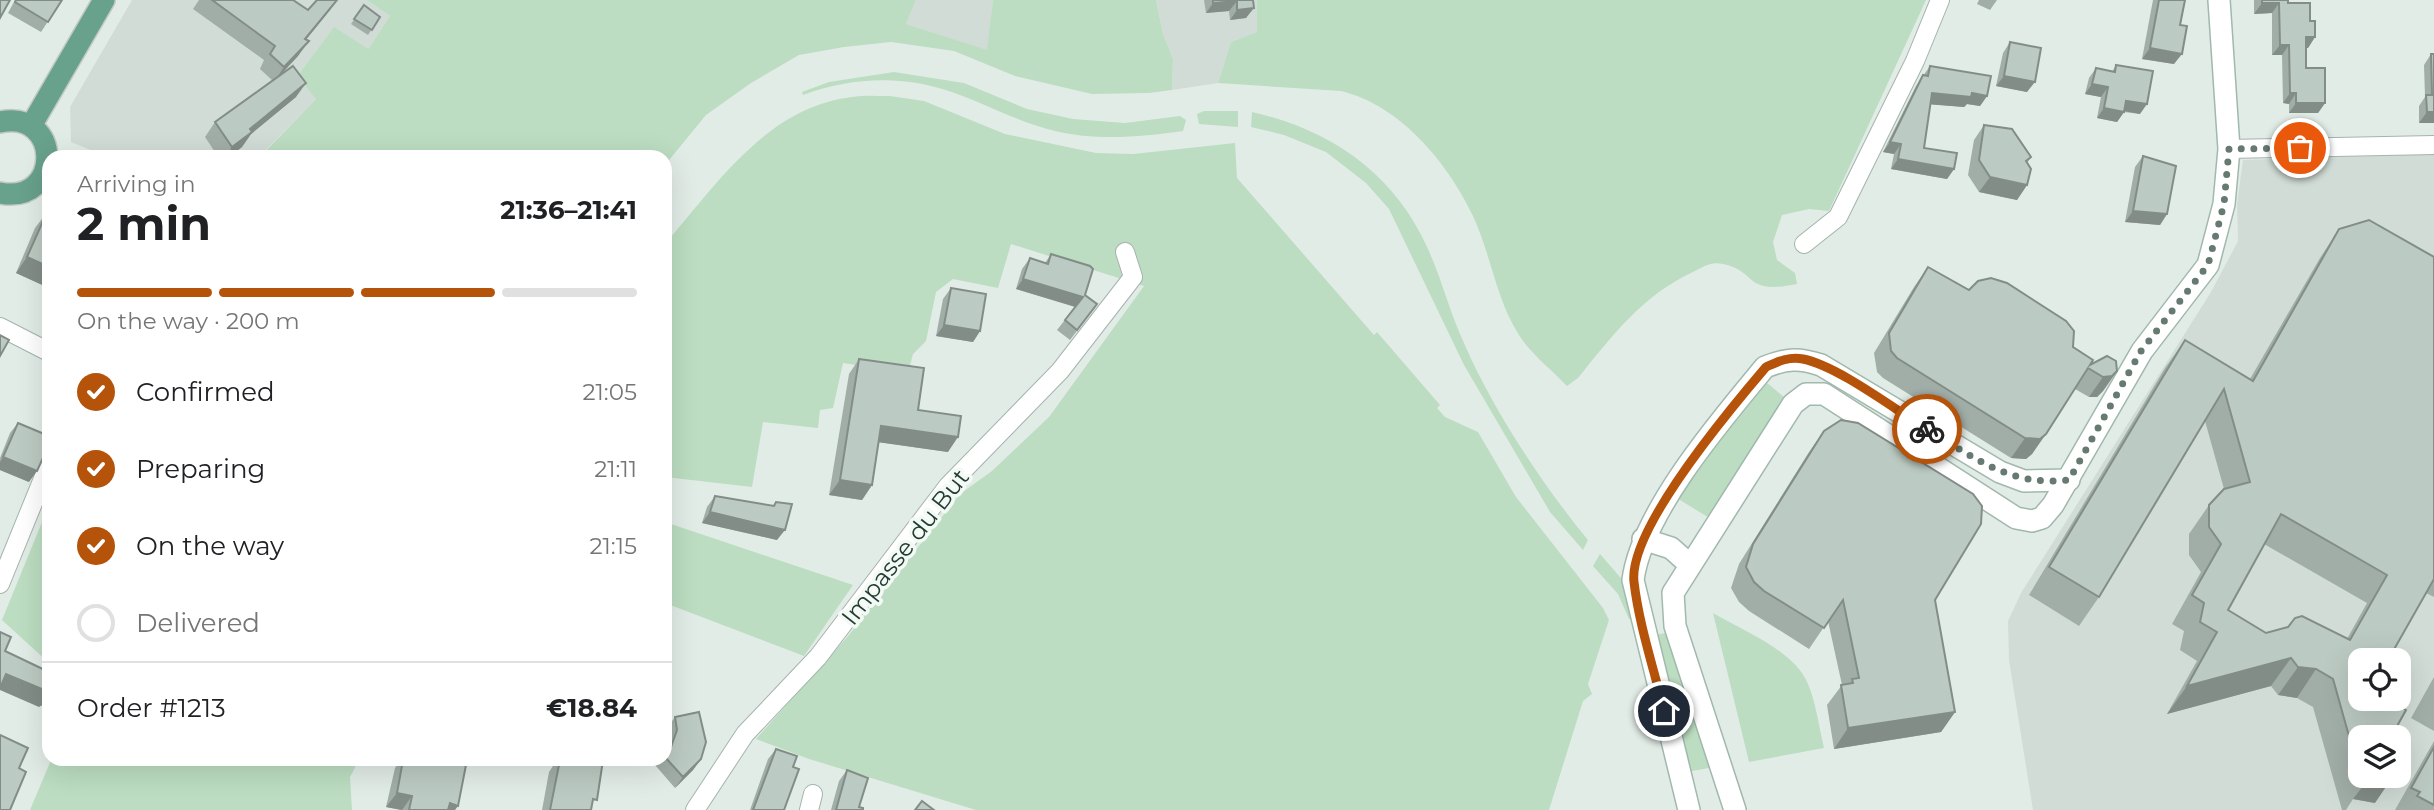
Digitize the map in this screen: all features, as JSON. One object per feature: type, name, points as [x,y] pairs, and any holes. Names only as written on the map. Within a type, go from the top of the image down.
[{"type":"main road","points":[[31,126],[104,0]]},
{"type":"main road","points":[[0,122],[20,121],[31,126],[39,133],[47,150]]},
{"type":"main road","points":[[0,193],[9,195],[28,190],[42,176]]},
{"type":"street","points":[[1804,244],[1838,216],[1915,61],[1940,0]]},
{"type":"street","points":[[1735,810],[1675,626],[1673,593],[1689,564],[1793,404],[1806,394],[1824,394],[2016,518],[2032,521],[2042,518],[2069,480],[2141,351],[2208,265],[2224,204],[2229,149],[2218,0]]},
{"type":"street","points":[[2229,149],[2434,145]]},
{"type":"street","name":"Impasse du But","points":[[695,810],[745,734],[818,657],[948,485],[1060,371],[1133,277],[1125,252]]},
{"type":"street","points":[[0,327],[42,348]]},
{"type":"street","points":[[1689,810],[1633,580],[1643,539],[1662,504],[1740,397],[1766,367],[1782,359],[1800,358],[1821,365],[2000,472],[2024,481],[2047,483],[2069,480]]},
{"type":"street","points":[[0,584],[42,481]]},
{"type":"street","points":[[1643,539],[1671,548],[1689,564]]},
{"type":"street","points":[[1633,580],[1646,588],[1673,593]]},
{"type":"shaded area","points":[[132,0],[367,0],[390,16],[367,50],[335,28],[316,99],[266,150],[91,150],[71,142],[70,107]]},
{"type":"shaded area","points":[[916,0],[993,0],[988,51],[906,24]]},
{"type":"shaded area","points":[[1156,0],[1257,0],[1257,32],[1231,42],[1218,83],[1172,90],[1173,59],[1163,34]]},
{"type":"shaded area","points":[[2434,154],[2434,810],[2033,810],[2009,660],[2008,621],[2021,593],[2211,292],[2238,241],[2237,204],[2243,160]]},
{"type":"green space","points":[[367,0],[916,0],[906,24],[987,50],[993,0],[1156,0],[1163,34],[1173,59],[1172,90],[1092,94],[1015,76],[954,51],[891,42],[799,55],[751,83],[706,115],[672,156],[672,150],[267,150],[316,99],[298,76],[334,27],[368,49],[390,16]]},
{"type":"green space","points":[[1257,0],[1926,0],[1829,211],[1809,209],[1782,215],[1773,242],[1777,260],[1795,273],[1797,284],[1768,287],[1759,285],[1742,272],[1723,264],[1704,266],[1675,281],[1644,305],[1616,332],[1578,378],[1567,386],[1519,335],[1505,307],[1479,231],[1463,196],[1436,157],[1402,123],[1363,98],[1341,91],[1218,83],[1231,42],[1257,32]]},
{"type":"green space","points":[[894,72],[964,83],[1027,109],[1073,119],[1125,123],[1180,116],[1186,120],[1183,131],[1135,136],[1086,136],[1042,128],[960,95],[921,84],[862,81],[803,95],[802,92],[829,82]]},
{"type":"green space","points":[[857,96],[890,96],[924,101],[1005,134],[1096,153],[1133,154],[1235,143],[1237,178],[1374,335],[1377,332],[1440,405],[1437,408],[1445,417],[1478,432],[1516,497],[1603,608],[1609,620],[1588,684],[1592,694],[1583,701],[1549,810],[976,810],[809,759],[756,739],[849,635],[960,494],[992,471],[1049,417],[1144,286],[1011,244],[998,288],[953,279],[936,292],[926,341],[913,354],[908,373],[843,363],[833,408],[820,410],[818,428],[763,422],[752,487],[672,478],[672,236],[724,174],[769,132],[794,116],[822,104]]},
{"type":"green space","points":[[1204,111],[1238,111],[1238,127],[1199,124],[1197,114]]},
{"type":"green space","points":[[1252,112],[1308,130],[1333,143],[1378,177],[1397,198],[1428,249],[1459,332],[1489,394],[1536,471],[1588,540],[1583,550],[1550,512],[1464,365],[1389,209],[1366,183],[1326,152],[1284,135],[1251,127]]},
{"type":"green space","points":[[1766,382],[1785,398],[1711,519],[1675,497],[1753,386]]},
{"type":"green space","points":[[42,522],[42,657],[2,620]]},
{"type":"green space","points":[[672,524],[853,585],[804,656],[672,606]]},
{"type":"green space","points":[[1600,554],[1626,584],[1636,618],[1629,619],[1618,594],[1593,566]]},
{"type":"green space","points":[[1713,613],[1780,651],[1801,672],[1813,699],[1824,748],[1749,762]]},
{"type":"green space","points":[[1671,632],[1691,715],[1714,767],[1687,772],[1655,635]]},
{"type":"green space","points":[[48,766],[356,766],[350,777],[352,810],[30,810]]},
{"type":"building","points":[[0,0],[10,0],[0,18]]},
{"type":"building","points":[[62,0],[48,22],[15,2]]},
{"type":"building","points":[[212,0],[293,0],[308,10],[317,0],[337,0],[305,39],[309,41],[284,67],[270,54],[275,46]]},
{"type":"building","points":[[1213,0],[1253,0],[1254,8],[1237,10],[1237,1],[1213,3]]},
{"type":"building","points":[[2159,0],[2185,0],[2180,25],[2187,26],[2182,54],[2150,48]]},
{"type":"building","points":[[2262,0],[2310,3],[2310,21],[2315,21],[2315,37],[2306,37],[2306,68],[2325,68],[2325,103],[2296,103],[2296,93],[2290,93],[2289,45],[2280,45],[2279,3],[2262,3]]},
{"type":"building","points":[[364,5],[380,17],[372,30],[354,19]]},
{"type":"building","points":[[2010,42],[2041,48],[2035,82],[2004,76]]},
{"type":"building","points":[[2431,54],[2434,54],[2434,112],[2427,112],[2426,95],[2432,95]]},
{"type":"building","points":[[2116,65],[2153,71],[2147,104],[2126,101],[2124,112],[2104,108],[2108,87],[2092,84],[2096,68],[2115,72]]},
{"type":"building","points":[[293,66],[306,83],[232,147],[215,122]]},
{"type":"building","points":[[1930,66],[1991,76],[1987,96],[1972,93],[1971,97],[1932,93],[1924,148],[1957,153],[1954,169],[1898,159],[1901,144],[1890,142],[1923,75],[1928,76]]},
{"type":"building","points":[[1984,125],[2012,129],[2031,157],[2026,161],[2031,169],[2027,185],[1990,177],[1979,160]]},
{"type":"building","points":[[2143,156],[2176,166],[2167,214],[2133,211]]},
{"type":"building","points":[[2369,220],[2434,257],[2434,579],[2395,648],[2348,648],[2348,711],[2405,711],[2398,725],[2348,725],[2348,732],[2333,679],[2316,669],[2298,667],[2291,658],[2187,686],[2217,632],[2200,622],[2204,603],[2192,595],[2221,544],[2209,527],[2209,505],[2224,489],[2250,482],[2224,389],[2099,597],[2049,567],[2185,340],[2253,381],[2339,229]],"holes":[[[2281,514],[2387,575],[2350,640],[2302,616],[2295,618],[2288,627],[2266,633],[2228,610]]]},
{"type":"building","points":[[42,223],[42,264],[27,257]]},
{"type":"building","points":[[1051,254],[1093,269],[1085,295],[1097,304],[1077,330],[1065,320],[1083,297],[1023,279],[1030,258],[1048,264]]},
{"type":"building","points":[[1928,267],[1969,290],[1978,281],[1991,278],[2007,283],[2066,321],[2074,331],[2073,347],[2093,360],[2090,365],[2107,356],[2116,361],[2117,371],[2112,376],[2103,377],[2088,368],[2046,434],[2040,439],[2025,438],[1897,358],[1891,351],[1889,333]]},
{"type":"building","points":[[951,288],[986,294],[980,331],[944,325]]},
{"type":"building","points":[[0,335],[9,340],[0,356]]},
{"type":"building","points":[[859,359],[924,368],[918,410],[961,416],[958,437],[881,426],[872,485],[840,480]]},
{"type":"building","points":[[1841,420],[1858,423],[1973,494],[1982,506],[1981,524],[1935,600],[1955,712],[1848,728],[1841,685],[1853,683],[1852,679],[1859,678],[1843,600],[1824,628],[1764,591],[1754,582],[1746,567],[1753,544],[1824,431]]},
{"type":"building","points":[[18,423],[42,433],[42,460],[37,471],[3,457]]},
{"type":"building","points":[[715,496],[774,506],[776,502],[792,504],[785,530],[710,512]]},
{"type":"building","points":[[0,632],[11,637],[5,651],[42,669],[42,689],[6,674],[0,688]]},
{"type":"building","points":[[699,712],[706,742],[701,759],[683,777],[672,765],[672,744],[677,730],[675,717]]},
{"type":"building","points":[[0,735],[28,748],[19,768],[26,772],[10,810],[0,810]]},
{"type":"building","points":[[2434,747],[2434,805],[2417,796],[2420,792],[2411,788]]},
{"type":"building","points":[[776,749],[797,756],[793,767],[799,769],[784,810],[753,810]]},
{"type":"building","points":[[402,766],[466,766],[458,806],[450,803],[448,810],[409,810],[412,796],[397,793]]},
{"type":"building","points":[[559,766],[602,766],[597,800],[593,799],[591,810],[550,810]]},
{"type":"building","points":[[847,770],[868,778],[859,807],[863,810],[836,810]]},
{"type":"building","points":[[922,801],[934,810],[915,810]]},
{"type":"way so far","points":[[1927,429],[2000,472],[2024,481],[2047,483],[2069,480],[2141,351],[2208,265],[2224,204],[2229,149],[2300,148]]},
{"type":"route","points":[[1664,711],[1633,580],[1638,551],[1662,504],[1740,397],[1766,367],[1782,359],[1800,358],[1821,365],[1927,429]]}]
